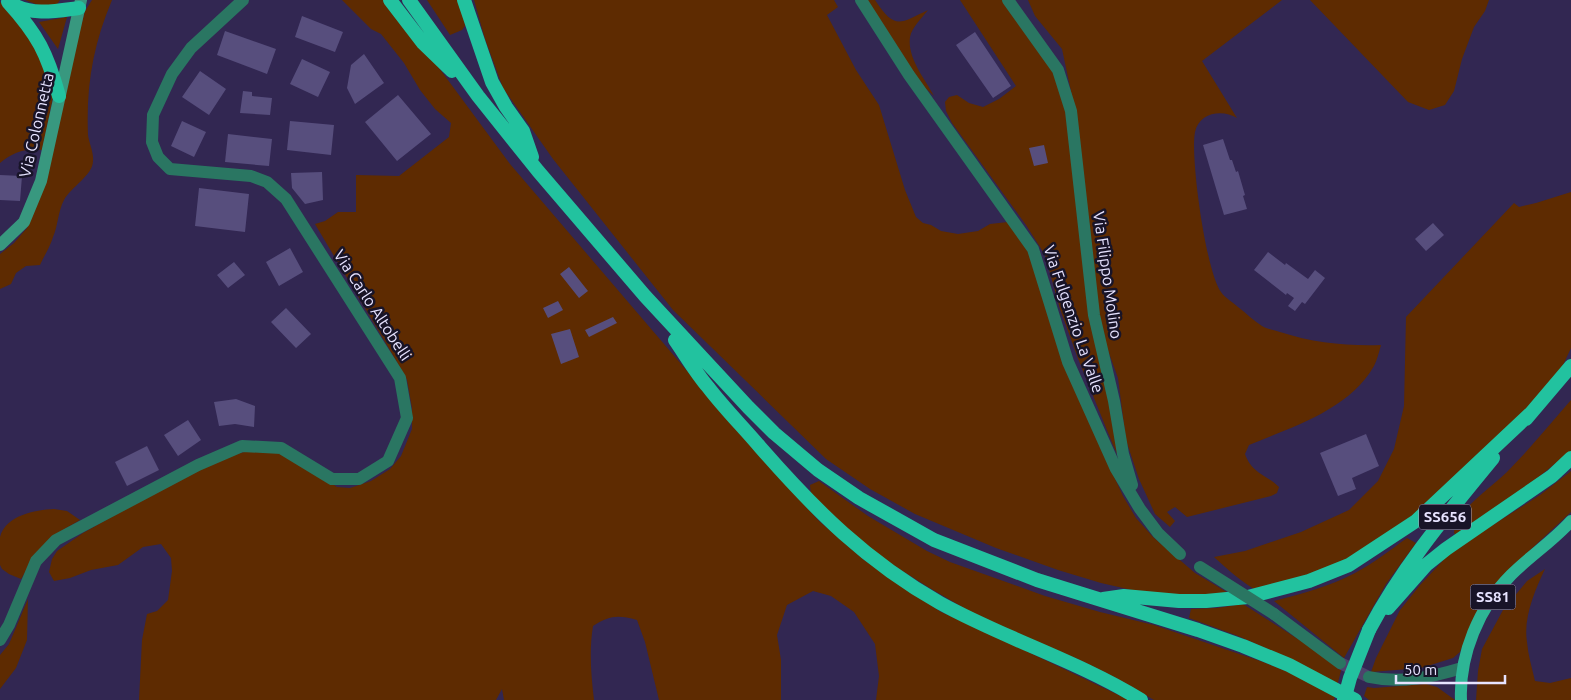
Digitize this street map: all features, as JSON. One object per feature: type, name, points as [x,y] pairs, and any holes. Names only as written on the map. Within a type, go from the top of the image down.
[{"type":"highway","points":[[390,0],[423,43],[478,96]]},
{"type":"highway","points":[[410,0],[478,96],[538,171],[645,296],[678,334],[774,433],[818,470],[859,498],[934,540],[1037,580],[1198,630],[1243,646],[1289,665],[1356,700]]},
{"type":"highway","points":[[464,0],[492,82],[522,132],[538,171]]},
{"type":"highway","points":[[7,1],[18,7],[39,12],[77,3]]},
{"type":"highway","points":[[7,1],[27,23],[39,41],[52,72],[59,96]]},
{"type":"highway","points":[[645,296],[706,386],[812,505],[854,544],[892,574],[940,603],[1108,681],[1141,700]]},
{"type":"highway","points":[[1567,371],[1571,360]]},
{"type":"highway","name":"SS656","points":[[1344,700],[1350,678],[1369,630],[1383,602],[1400,576],[1431,534],[1567,371]]},
{"type":"highway","points":[[1097,600],[1124,596],[1179,601],[1206,601],[1248,597],[1308,581],[1349,565],[1416,521],[1532,412]]},
{"type":"highway","points":[[1369,630],[1426,565],[1464,535],[1552,476],[1571,458]]},
{"type":"main road","name":"Via Colonnetta","points":[[0,245],[24,222],[41,181],[77,3]]},
{"type":"main road","name":"SS81","points":[[1461,700],[1462,668],[1472,636],[1483,612],[1496,591],[1511,575],[1571,521]]},
{"type":"street","name":"Via Carlo Altobelli","points":[[0,640],[9,625],[36,561],[56,540],[198,465],[242,446],[281,448],[332,479],[359,479],[388,460],[407,418],[400,378],[286,199],[267,182],[251,176],[170,169],[158,157],[152,142],[153,115],[172,74],[191,48],[243,0]]},
{"type":"street","name":"Via Fulgenzio La Valle","points":[[861,0],[909,74],[1033,250],[1068,362],[1116,469],[1140,509],[1158,532],[1180,554]]},
{"type":"street","name":"Via Filippo Molino","points":[[1008,0],[1058,70],[1072,111],[1094,315],[1114,401],[1123,454],[1140,509]]},
{"type":"street","points":[[1200,567],[1274,614],[1340,663]]},
{"type":"street","points":[[1370,677],[1383,680],[1413,679],[1436,676],[1462,668]]},
{"type":"shaded area","points":[[25,0],[60,0],[55,7],[41,6]]},
{"type":"shaded area","points":[[92,0],[112,0],[100,33],[92,66],[88,100],[88,135],[93,155],[92,166],[86,176],[71,190],[64,200],[52,241],[40,265],[26,266],[16,273],[11,284],[0,289],[0,254],[14,243],[27,228],[40,196],[57,116],[85,11]]},
{"type":"shaded area","points":[[342,0],[384,0],[425,49],[510,164],[759,455],[819,521],[864,560],[941,612],[1129,700],[876,700],[879,676],[875,644],[854,612],[831,596],[813,591],[787,605],[777,635],[781,660],[781,700],[659,700],[645,642],[637,620],[614,617],[593,626],[591,663],[594,700],[504,700],[502,689],[496,700],[139,700],[142,640],[147,614],[157,611],[168,600],[172,571],[171,558],[161,544],[143,547],[118,565],[91,570],[70,578],[54,581],[49,572],[52,559],[57,551],[83,533],[173,482],[229,456],[248,451],[282,450],[337,487],[350,488],[371,481],[390,469],[401,456],[412,429],[412,408],[407,380],[315,224],[325,221],[338,212],[356,212],[356,175],[399,176],[449,137],[451,123],[435,109],[420,90],[404,63],[381,34],[371,29]]},
{"type":"shaded area","points":[[427,0],[460,0],[465,26],[462,30],[450,35]]},
{"type":"shaded area","points":[[474,0],[834,0],[838,7],[827,15],[856,70],[879,105],[905,190],[916,217],[923,223],[941,231],[958,234],[978,231],[990,224],[1008,222],[1031,256],[1102,450],[1123,496],[1136,518],[1153,537],[1195,573],[1230,594],[1214,597],[1145,593],[1101,583],[1058,570],[996,548],[915,514],[870,489],[826,459],[673,310],[553,159],[503,88],[485,39]]},
{"type":"shaded area","points":[[866,0],[875,0],[888,16],[898,22],[910,19],[928,10],[913,30],[910,37],[910,45],[914,60],[934,96],[922,85]]},
{"type":"shaded area","points":[[960,0],[1002,0],[1043,52],[1057,75],[1067,112],[1123,466],[1077,356],[1060,309],[1045,255],[1026,225],[952,123],[946,111],[945,102],[949,97],[957,95],[969,103],[983,107],[999,99],[1016,86]]},
{"type":"shaded area","points":[[1028,0],[1282,0],[1202,61],[1237,118],[1219,113],[1206,116],[1197,125],[1195,132],[1195,165],[1200,214],[1215,280],[1223,294],[1264,327],[1318,341],[1355,345],[1381,345],[1374,366],[1363,381],[1335,406],[1301,424],[1249,445],[1245,454],[1251,466],[1279,487],[1277,493],[1271,496],[1187,517],[1175,507],[1167,512],[1175,521],[1170,527],[1155,514],[1139,479],[1126,440],[1118,378],[1105,342],[1092,278],[1072,96],[1062,49],[1035,16]]},
{"type":"shaded area","points":[[1310,0],[1489,0],[1485,11],[1474,27],[1462,59],[1454,91],[1445,105],[1429,110],[1408,102]]},
{"type":"shaded area","points":[[0,2],[8,9],[43,56],[53,97],[42,150],[20,152],[0,163]]},
{"type":"shaded area","points":[[67,17],[58,49],[39,22]]},
{"type":"shaded area","points":[[1571,192],[1571,348],[1556,380],[1413,519],[1349,561],[1259,592],[1235,576],[1214,557],[1245,551],[1301,532],[1349,510],[1378,481],[1394,449],[1404,406],[1406,317],[1514,203],[1519,207]]},
{"type":"shaded area","points":[[1571,400],[1571,451],[1536,479],[1456,535],[1454,533],[1456,525],[1467,508],[1509,470]]},
{"type":"shaded area","points":[[1571,471],[1571,512],[1513,566],[1476,613],[1460,652],[1453,658],[1421,668],[1371,672],[1400,610],[1420,585],[1452,551],[1540,495]]},
{"type":"shaded area","points":[[819,481],[868,516],[927,551],[950,562],[1045,596],[1154,625],[1263,662],[1303,678],[1335,696],[1334,700],[1154,700],[1080,660],[988,622],[893,565],[854,537],[811,495],[810,485]]},
{"type":"shaded area","points":[[54,509],[67,511],[80,520],[51,537],[36,555],[21,579],[2,569],[0,565],[0,537],[8,523],[30,512]]},
{"type":"shaded area","points":[[1407,538],[1416,543],[1386,584],[1344,658],[1274,601],[1295,596],[1345,578],[1369,565]]},
{"type":"shaded area","points":[[1545,569],[1528,614],[1526,633],[1529,657],[1535,681],[1550,683],[1571,678],[1571,700],[1476,700],[1482,649],[1503,610],[1527,581]]},
{"type":"shaded area","points":[[28,599],[27,640],[16,668],[0,689],[0,655],[9,644]]},
{"type":"shaded area","points":[[1243,604],[1342,667],[1337,686],[1286,657],[1238,636],[1189,618],[1191,609]]},
{"type":"shaded area","points":[[1426,684],[1437,687],[1455,700],[1369,700],[1364,696],[1367,687]]},
{"type":"building","points":[[302,16],[343,32],[335,52],[295,37]]},
{"type":"building","points":[[225,31],[276,49],[267,74],[217,55]]},
{"type":"building","points":[[975,32],[1011,86],[993,98],[956,45]]},
{"type":"building","points":[[364,54],[384,83],[355,104],[347,88],[351,65]]},
{"type":"building","points":[[302,59],[330,72],[318,97],[290,84]]},
{"type":"building","points":[[200,71],[226,89],[209,115],[182,97]]},
{"type":"building","points":[[243,91],[252,92],[252,96],[272,98],[270,115],[240,113]]},
{"type":"building","points":[[398,95],[431,134],[397,161],[365,122]]},
{"type":"building","points":[[182,121],[206,132],[194,157],[171,146]]},
{"type":"building","points":[[290,121],[334,125],[331,155],[287,150]]},
{"type":"building","points":[[228,134],[272,139],[269,166],[225,162]]},
{"type":"building","points":[[1223,139],[1230,160],[1232,160],[1236,172],[1238,171],[1247,209],[1224,215],[1203,145]]},
{"type":"building","points":[[1044,145],[1048,163],[1034,166],[1029,148]]},
{"type":"building","points":[[322,172],[323,200],[305,204],[292,188],[291,173]]},
{"type":"building","points":[[0,175],[22,176],[20,201],[0,200]]},
{"type":"building","points":[[199,188],[249,194],[245,232],[195,226]]},
{"type":"building","points":[[1433,223],[1444,235],[1426,251],[1415,239]]},
{"type":"building","points":[[290,248],[303,272],[279,286],[266,262]]},
{"type":"building","points":[[1268,252],[1308,279],[1315,270],[1325,278],[1305,304],[1302,302],[1295,311],[1288,306],[1294,298],[1287,293],[1286,295],[1254,270]]},
{"type":"building","points":[[234,262],[245,275],[228,288],[217,275]]},
{"type":"building","points":[[569,267],[588,291],[579,298],[560,274]]},
{"type":"building","points":[[558,301],[563,310],[548,318],[543,308]]},
{"type":"building","points":[[286,308],[311,334],[296,348],[271,322]]},
{"type":"building","points":[[613,317],[617,323],[589,337],[585,330]]},
{"type":"building","points":[[570,329],[579,357],[561,364],[551,334]]},
{"type":"building","points":[[236,399],[255,406],[254,427],[235,424],[219,426],[214,402]]},
{"type":"building","points":[[188,420],[201,440],[178,456],[164,435]]},
{"type":"building","points":[[1366,434],[1379,466],[1352,478],[1356,489],[1338,496],[1320,453]]},
{"type":"building","points":[[147,446],[159,470],[127,486],[115,462]]},
{"type":"tunnel","points":[[1340,663],[1369,677]]}]
